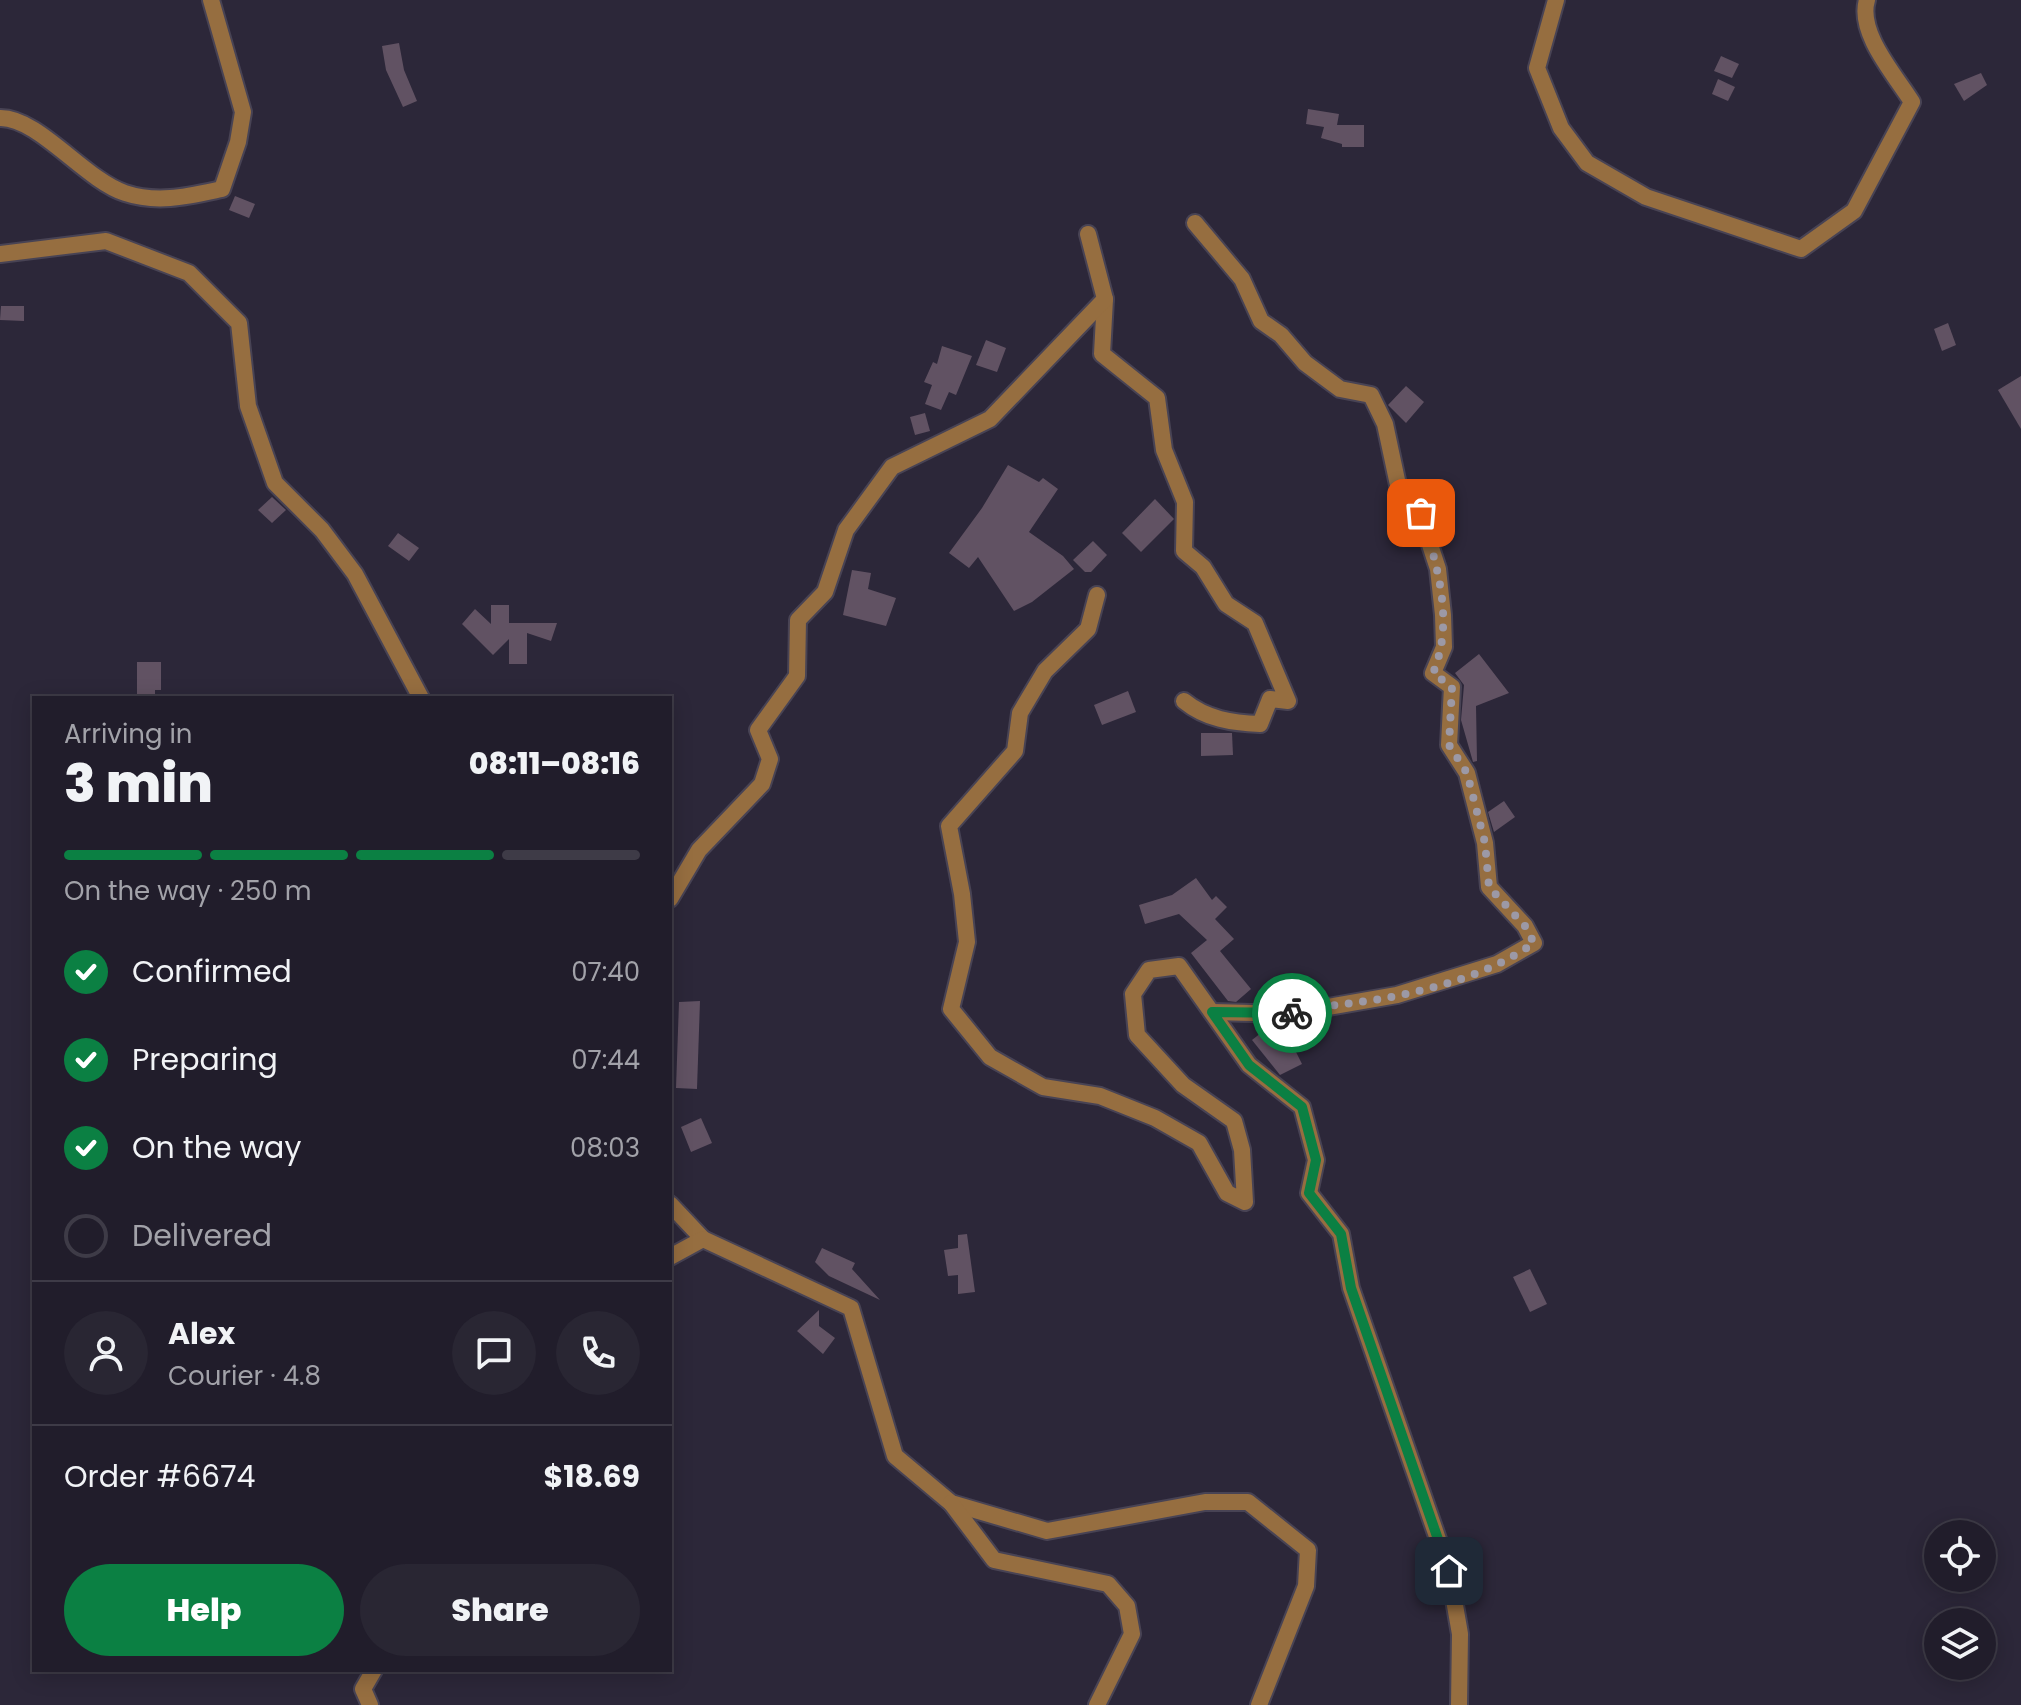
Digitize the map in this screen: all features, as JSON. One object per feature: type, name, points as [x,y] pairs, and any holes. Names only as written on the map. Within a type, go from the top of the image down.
[{"type":"street","points":[[0,118],[48,138],[80,167],[125,193],[171,200],[222,189],[238,142],[243,112],[211,0]]},
{"type":"street","points":[[1556,0],[1537,68],[1561,128],[1587,163],[1646,197],[1801,249],[1854,211],[1912,102],[1873,40],[1864,10],[1867,0]]},
{"type":"street","points":[[1195,223],[1242,279],[1261,321],[1281,335],[1305,363],[1340,389],[1371,395],[1385,424],[1401,499],[1417,505],[1438,569],[1444,647],[1433,673],[1452,687],[1449,745],[1467,773],[1485,843],[1489,887],[1525,926],[1534,943],[1497,964],[1397,995],[1288,1014],[1212,1012]]},
{"type":"street","points":[[1088,234],[1105,299],[1102,354],[1157,398],[1164,450],[1185,502],[1184,551],[1203,567],[1226,604],[1255,623],[1288,701],[1270,699],[1260,724],[1235,723],[1198,713],[1184,701]]},
{"type":"street","points":[[0,254],[106,241],[189,273],[239,323],[248,406],[275,483],[322,530],[355,574],[420,696]]},
{"type":"street","points":[[672,896],[699,850],[762,784],[770,759],[758,730],[797,676],[798,620],[825,592],[846,530],[892,467],[990,419],[1105,299]]},
{"type":"street","points":[[1097,595],[1088,629],[1045,671],[1020,713],[1015,751],[949,826],[962,894],[967,942],[951,1009],[990,1057],[1043,1087],[1100,1096],[1155,1118],[1199,1143],[1227,1193],[1245,1202],[1242,1150],[1234,1121],[1183,1085],[1137,1035],[1133,994],[1149,970],[1179,966],[1249,1065],[1302,1107],[1316,1160],[1309,1193],[1341,1234],[1351,1288],[1449,1571],[1460,1634],[1459,1705]]},
{"type":"street","points":[[672,1206],[703,1239],[851,1308],[895,1456],[951,1503],[994,1560],[1108,1584],[1127,1606],[1132,1634],[1097,1705]]},
{"type":"street","points":[[672,1256],[703,1239]]},
{"type":"street","points":[[951,1503],[1047,1531],[1205,1502],[1248,1502],[1308,1550],[1306,1586],[1259,1705]]},
{"type":"street","points":[[370,1705],[363,1689],[373,1672]]},
{"type":"building","points":[[399,43],[404,70],[417,101],[403,107],[386,70],[382,46]]},
{"type":"building","points":[[1721,56],[1739,64],[1732,78],[1714,71]]},
{"type":"building","points":[[1981,73],[1987,85],[1964,101],[1954,84]]},
{"type":"building","points":[[1718,79],[1735,87],[1728,101],[1712,94]]},
{"type":"building","points":[[1308,109],[1339,114],[1337,125],[1364,125],[1364,147],[1342,147],[1342,144],[1321,138],[1324,127],[1306,124]]},
{"type":"building","points":[[235,196],[255,204],[249,218],[229,210]]},
{"type":"building","points":[[1,306],[24,306],[24,321],[0,320]]},
{"type":"building","points":[[1948,323],[1956,345],[1942,351],[1934,329]]},
{"type":"building","points":[[986,340],[1006,348],[997,372],[976,365]]},
{"type":"building","points":[[942,346],[972,356],[956,395],[949,392],[941,410],[925,404],[932,385],[924,382],[933,362],[937,364]]},
{"type":"building","points":[[2021,376],[2021,429],[1998,390]]},
{"type":"building","points":[[1406,386],[1424,402],[1406,423],[1388,405]]},
{"type":"building","points":[[925,413],[930,431],[915,435],[910,417]]},
{"type":"building","points":[[1008,465],[1039,482],[1043,478],[1058,489],[1029,532],[1063,556],[1074,569],[1032,602],[1014,611],[978,557],[969,568],[949,553]]},
{"type":"building","points":[[272,497],[286,510],[272,523],[258,510]]},
{"type":"building","points":[[1155,499],[1174,519],[1141,552],[1122,533]]},
{"type":"building","points":[[398,533],[419,548],[409,561],[388,546]]},
{"type":"building","points":[[1093,541],[1107,555],[1091,572],[1085,572],[1073,560]]},
{"type":"building","points":[[852,570],[871,573],[868,589],[896,598],[886,626],[843,615]]},
{"type":"building","points":[[491,605],[509,605],[509,623],[557,623],[551,641],[527,633],[527,664],[509,664],[509,639],[493,655],[462,624],[475,609],[491,624]]},
{"type":"building","points":[[1479,654],[1509,693],[1476,706],[1477,761],[1473,762],[1461,720],[1464,685],[1455,673]]},
{"type":"building","points":[[137,662],[161,662],[161,690],[155,690],[155,696],[137,696]]},
{"type":"building","points":[[1128,691],[1136,712],[1102,725],[1094,705]]},
{"type":"building","points":[[1201,733],[1232,733],[1233,755],[1201,756]]},
{"type":"building","points":[[1504,801],[1515,817],[1494,832],[1488,812]]},
{"type":"building","points":[[1196,878],[1212,900],[1216,896],[1227,907],[1215,919],[1234,939],[1220,951],[1251,989],[1236,1002],[1228,1001],[1191,953],[1207,940],[1179,914],[1145,924],[1139,905],[1172,895]]},
{"type":"building","points":[[700,1001],[697,1089],[676,1088],[679,1002]]},
{"type":"building","points":[[1271,1025],[1291,1042],[1302,1064],[1280,1075],[1252,1040]]},
{"type":"building","points":[[701,1118],[712,1143],[691,1152],[681,1127]]},
{"type":"building","points":[[967,1234],[975,1292],[958,1294],[958,1275],[948,1276],[944,1250],[958,1248],[958,1235]]},
{"type":"building","points":[[822,1248],[855,1263],[852,1269],[880,1300],[829,1276],[815,1262]]},
{"type":"building","points":[[1530,1269],[1547,1304],[1530,1312],[1513,1277]]},
{"type":"building","points":[[819,1310],[819,1326],[835,1338],[823,1354],[797,1331]]},
{"type":"way so far","points":[[1292,1013],[1441,984],[1497,964],[1534,943],[1525,926],[1489,887],[1485,843],[1476,819],[1467,773],[1449,745],[1452,687],[1433,673],[1444,647],[1438,569],[1421,513]]},
{"type":"route","points":[[1292,1013],[1212,1012],[1249,1065],[1302,1107],[1316,1160],[1309,1193],[1341,1234],[1351,1288],[1449,1571]]}]
